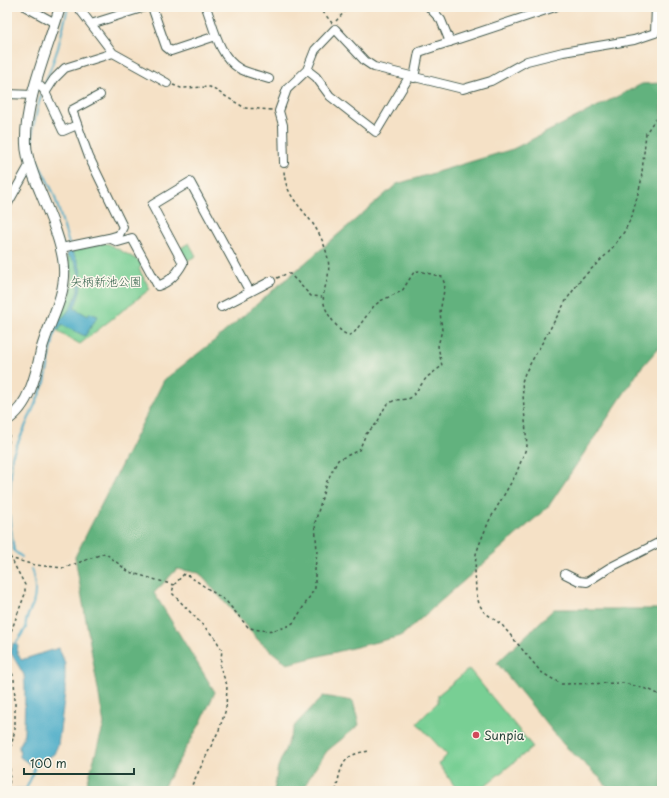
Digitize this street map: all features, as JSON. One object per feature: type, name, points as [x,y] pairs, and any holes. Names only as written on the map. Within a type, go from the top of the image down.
[{"type":"street","points":[[26,7],[55,23]]},
{"type":"street","points":[[60,7],[55,23],[42,88],[63,131],[77,125]]},
{"type":"street","points":[[78,7],[113,53],[168,83]]},
{"type":"street","points":[[91,24],[144,7]]},
{"type":"street","points":[[152,7],[166,47],[171,51],[216,36]]},
{"type":"street","points":[[206,7],[221,49],[240,69],[269,79]]},
{"type":"street","points":[[307,70],[316,77],[330,96],[376,132],[411,78],[419,52],[556,7]]},
{"type":"street","points":[[284,163],[283,125],[279,111],[287,89],[307,70],[315,50],[335,29],[365,61],[374,67],[411,78],[463,89],[491,81],[527,61],[563,52],[634,40],[655,33],[656,7]]},
{"type":"street","points":[[434,8],[441,20],[450,42]]},
{"type":"street","points":[[7,94],[33,95],[54,79],[65,68],[113,53]]},
{"type":"street","points":[[9,419],[31,389],[43,344],[63,294],[66,248],[30,164],[26,146],[26,130],[33,95]]},
{"type":"street","points":[[66,248],[119,235],[123,227],[89,157],[72,110],[100,95]]},
{"type":"street","points":[[7,206],[30,164]]},
{"type":"street","points":[[109,238],[118,242],[132,238],[158,286],[166,283],[176,274],[183,263],[152,204],[190,182],[250,292]]},
{"type":"street","points":[[221,307],[271,281]]},
{"type":"street","points":[[565,574],[579,581],[586,582],[615,564],[660,542],[662,535]]},
{"type":"path","points":[[319,7],[333,24],[349,7]]},
{"type":"path","points":[[168,83],[181,88],[210,87],[245,108],[279,111]]},
{"type":"path","points":[[662,115],[654,121],[646,133],[642,182],[632,216],[624,232],[610,251],[582,278],[553,322],[525,373],[522,382],[527,446],[516,474],[489,521],[481,540],[476,554],[475,571],[476,590],[484,612],[502,625],[541,672],[561,684],[624,683],[650,690],[662,696]]},
{"type":"path","points":[[189,791],[212,744],[226,709],[227,685],[220,667],[222,650],[215,638],[172,593],[174,585],[184,574],[189,576],[226,601],[248,627],[253,629],[278,629],[290,626],[315,588],[314,570],[317,551],[314,523],[326,483],[338,460],[359,450],[366,434],[377,423],[386,405],[395,400],[408,399],[427,377],[442,366],[438,346],[442,330],[440,312],[445,285],[444,279],[419,271],[414,272],[410,276],[402,291],[380,301],[372,307],[354,333],[350,336],[342,332],[327,313],[322,297],[329,268],[324,242],[307,215],[292,197],[287,186],[284,163]]},
{"type":"path","points":[[271,281],[286,274],[290,274],[311,296],[322,297]]},
{"type":"path","points":[[7,461],[9,419]]},
{"type":"path","points":[[7,552],[25,585],[25,594],[7,642]]},
{"type":"path","points":[[9,558],[35,565],[64,568],[105,552],[129,572],[174,585]]},
{"type":"path","points":[[7,656],[14,679],[16,700],[15,729],[11,747],[9,791]]},
{"type":"path","points":[[336,791],[340,767],[345,760],[358,752],[371,751]]},
{"type":"green space","points":[[662,83],[662,344],[641,368],[548,507],[401,636],[287,664],[259,641],[199,573],[177,569],[154,593],[215,692],[200,724],[161,791],[85,791],[104,724],[75,557],[164,380],[214,341],[397,184],[513,149],[642,84]]},
{"type":"green space","name":"矢柄新池公園","points":[[103,243],[109,244],[143,263],[139,269],[150,289],[80,344],[58,332],[58,330],[54,327],[68,300],[72,286],[70,267],[66,255],[69,252]]},
{"type":"green space","points":[[189,243],[196,256],[186,261],[179,249]]},
{"type":"green space","points":[[554,609],[662,609],[662,791],[610,791],[601,779],[564,745],[497,663]]},
{"type":"green space","name":"Sunpia","points":[[469,669],[533,747],[478,791],[458,791],[439,764],[447,755],[417,723],[438,702],[438,695]]},
{"type":"green space","points":[[323,696],[353,701],[359,725],[327,751],[310,776],[303,791],[274,791],[278,767],[295,725]]},
{"type":"water","points":[[69,252],[72,252],[76,258],[81,272],[81,287],[74,308],[88,316],[90,313],[98,316],[85,336],[62,325],[59,330],[54,327],[70,308],[75,299],[79,285],[76,264],[66,255]]},
{"type":"water","points":[[13,643],[18,645],[17,652],[21,660],[59,648],[65,663],[65,693],[58,745],[54,754],[36,766],[32,766],[20,757],[19,746],[23,739],[24,731],[25,687],[24,675],[11,653]]},
{"type":"waterway","points":[[44,87],[58,48],[68,7]]},
{"type":"waterway","points":[[42,91],[33,127],[33,147],[38,162],[54,194],[69,244]]},
{"type":"waterway","points":[[22,557],[14,551],[9,514],[12,456],[45,382],[55,331],[58,327]]},
{"type":"waterway","points":[[14,646],[26,628],[27,619],[35,595],[34,577],[31,569]]},
{"type":"waterway","points":[[25,791],[33,774],[35,764]]},
{"type":"waterway","points":[[16,789],[26,789]]},
{"type":"place","name":"Sunpia","points":[[476,735]]}]
